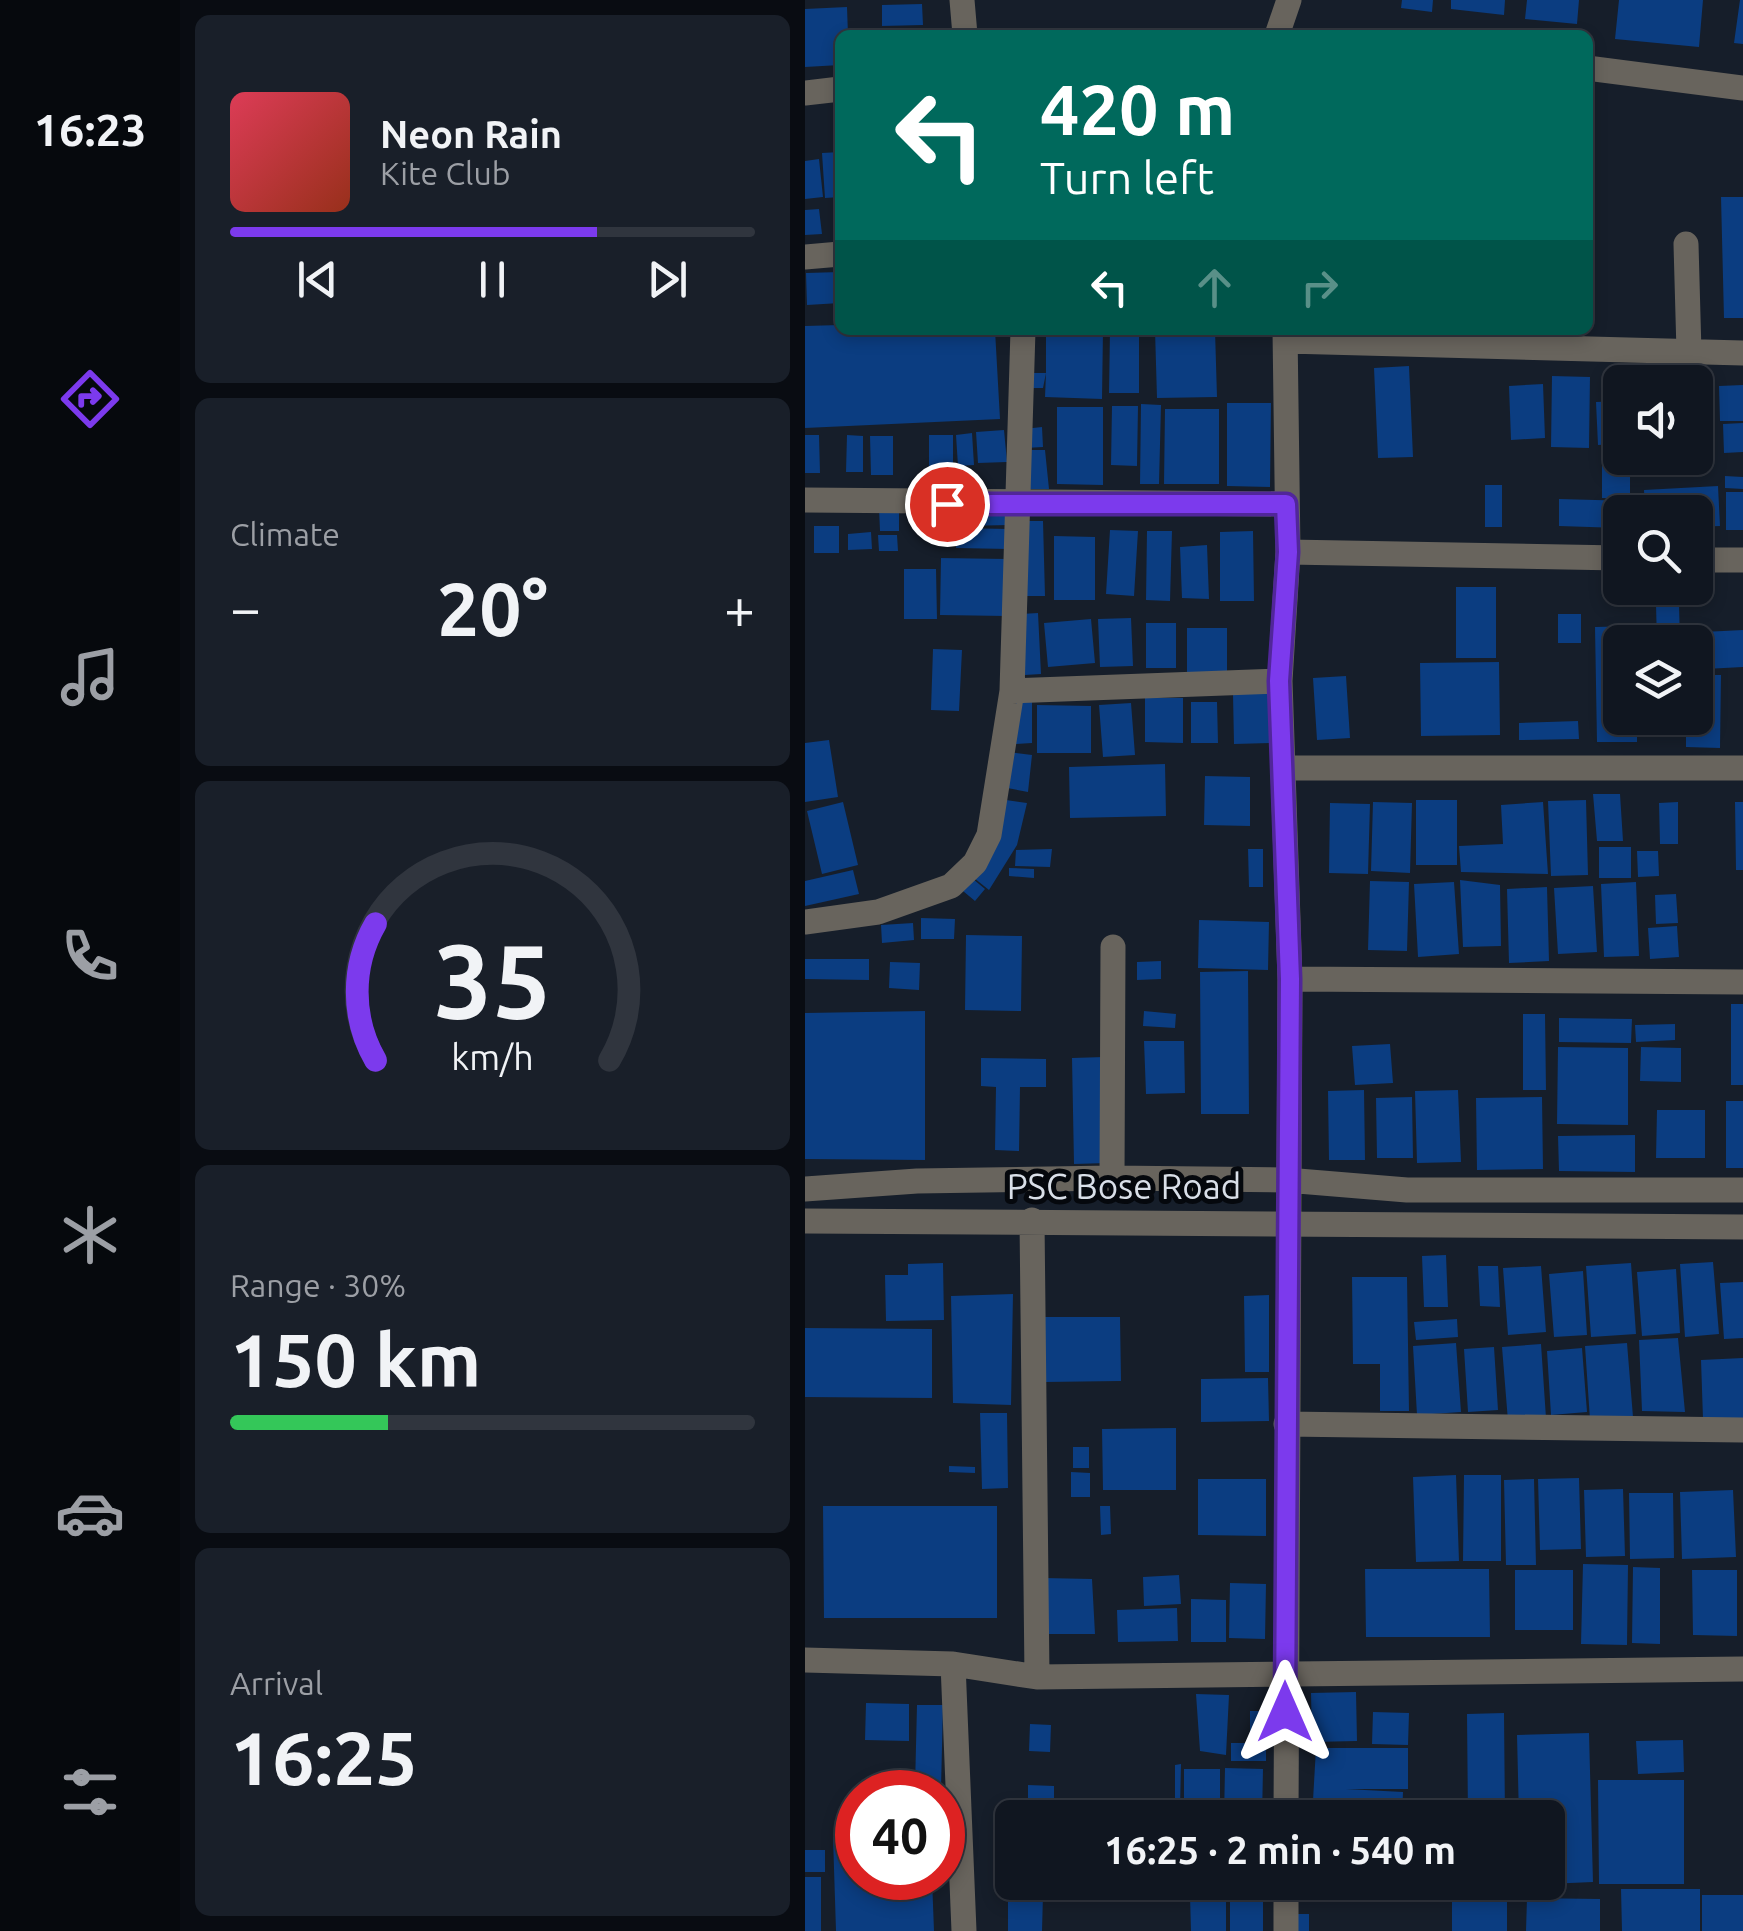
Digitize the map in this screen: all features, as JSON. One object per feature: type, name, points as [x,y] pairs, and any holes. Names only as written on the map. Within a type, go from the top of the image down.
[{"type":"street","points":[[962,0],[965,30]]},
{"type":"street","points":[[1279,30],[1289,0]]},
{"type":"street","points":[[1593,69],[1743,88]]},
{"type":"street","points":[[805,93],[835,90]]},
{"type":"street","points":[[1686,244],[1689,352]]},
{"type":"street","points":[[805,257],[835,254]]},
{"type":"street","points":[[805,922],[878,912],[951,886],[975,862],[989,835],[1012,690],[1023,335]]},
{"type":"street","points":[[1285,1800],[1285,1222],[1290,979],[1279,681],[1288,552],[1285,336],[1743,353]]},
{"type":"street","points":[[805,500],[1018,505],[1286,504]]},
{"type":"street","points":[[1288,552],[1603,558]]},
{"type":"street","points":[[1713,560],[1743,560]]},
{"type":"street","points":[[1012,690],[1279,681]]},
{"type":"street","points":[[1283,768],[1743,768]]},
{"type":"street","points":[[1111,1178],[1113,947]]},
{"type":"street","points":[[1290,979],[1743,982]]},
{"type":"street","points":[[805,1189],[917,1181],[1111,1178],[1287,1180],[1407,1190],[1743,1190]]},
{"type":"street","points":[[1032,1220],[1037,1677]]},
{"type":"street","name":"PSC Bose Road","points":[[805,1221],[1743,1228]]},
{"type":"street","points":[[1285,1424],[1743,1430]]},
{"type":"street","points":[[805,1660],[953,1664],[1037,1677],[1743,1668]]},
{"type":"street","points":[[953,1664],[964,1931]]},
{"type":"street","points":[[1286,1900],[1286,1931]]},
{"type":"building","points":[[1402,0],[1433,0],[1432,12],[1401,8]]},
{"type":"building","points":[[1451,0],[1505,0],[1504,15],[1451,9]]},
{"type":"building","points":[[1527,0],[1579,0],[1577,24],[1525,19]]},
{"type":"building","points":[[1619,0],[1703,0],[1699,47],[1615,39]]},
{"type":"building","points":[[1743,0],[1743,44],[1734,43]]},
{"type":"building","points":[[922,4],[923,25],[882,26],[882,5]]},
{"type":"building","points":[[847,7],[848,30],[835,30],[835,65],[805,67],[805,9]]},
{"type":"building","points":[[835,152],[835,197],[825,198],[822,153]]},
{"type":"building","points":[[819,159],[823,197],[805,199],[805,161]]},
{"type":"building","points":[[1721,197],[1743,197],[1743,318],[1724,318]]},
{"type":"building","points":[[819,209],[822,234],[805,235],[805,210]]},
{"type":"building","points":[[835,272],[835,303],[807,305],[806,273]]},
{"type":"building","points":[[835,325],[835,335],[995,335],[1000,419],[805,428],[805,326]]},
{"type":"building","points":[[1046,335],[1103,335],[1102,399],[1045,397]]},
{"type":"building","points":[[1110,335],[1139,335],[1139,393],[1109,393]]},
{"type":"building","points":[[1155,335],[1215,335],[1217,397],[1157,398]]},
{"type":"building","points":[[1409,366],[1413,457],[1378,458],[1374,368]]},
{"type":"building","points":[[1024,373],[1046,373],[1043,388],[1022,388]]},
{"type":"building","points":[[1552,376],[1590,377],[1589,448],[1551,447]]},
{"type":"building","points":[[1543,384],[1545,438],[1511,440],[1509,386]]},
{"type":"building","points":[[1743,385],[1743,421],[1720,421],[1719,386]]},
{"type":"building","points":[[1596,402],[1603,402],[1603,445],[1598,445]]},
{"type":"building","points":[[1227,403],[1271,403],[1270,487],[1227,486]]},
{"type":"building","points":[[1141,404],[1161,405],[1159,484],[1140,484]]},
{"type":"building","points":[[1112,406],[1138,406],[1137,466],[1111,465]]},
{"type":"building","points":[[1057,407],[1103,407],[1103,485],[1057,484]]},
{"type":"building","points":[[1165,409],[1219,409],[1219,484],[1164,484]]},
{"type":"building","points":[[1743,423],[1743,452],[1724,453],[1723,424]]},
{"type":"building","points":[[1042,427],[1043,447],[1025,448],[1024,429]]},
{"type":"building","points":[[1004,430],[1007,462],[978,463],[976,432]]},
{"type":"building","points":[[972,433],[974,465],[958,466],[956,435]]},
{"type":"building","points":[[805,435],[819,435],[820,473],[805,473]]},
{"type":"building","points":[[847,435],[863,436],[863,472],[846,472]]},
{"type":"building","points":[[929,435],[953,435],[953,467],[929,467]]},
{"type":"building","points":[[870,436],[893,436],[893,475],[871,475]]},
{"type":"building","points":[[1023,450],[1045,450],[1049,489],[1024,489]]},
{"type":"building","points":[[1602,462],[1603,475],[1630,475],[1630,495],[1602,498]]},
{"type":"building","points":[[1725,476],[1743,477],[1743,489],[1725,488]]},
{"type":"building","points":[[1485,485],[1502,485],[1502,527],[1485,527]]},
{"type":"building","points":[[1718,486],[1720,526],[1713,526],[1713,495],[1644,495],[1644,490]]},
{"type":"building","points":[[1726,492],[1743,492],[1743,530],[1726,530]]},
{"type":"building","points":[[1559,499],[1603,500],[1603,527],[1559,526]]},
{"type":"building","points":[[1009,506],[1009,525],[963,526],[963,507]]},
{"type":"building","points":[[879,508],[899,508],[899,531],[880,531]]},
{"type":"building","points":[[1022,521],[1043,521],[1045,596],[1024,596]]},
{"type":"building","points":[[814,526],[839,526],[839,553],[814,553]]},
{"type":"building","points":[[956,528],[1009,529],[1009,549],[956,548]]},
{"type":"building","points":[[1110,530],[1138,531],[1134,596],[1106,594]]},
{"type":"building","points":[[1147,531],[1172,531],[1170,601],[1146,600]]},
{"type":"building","points":[[1253,531],[1254,601],[1220,601],[1220,532]]},
{"type":"building","points":[[871,532],[872,549],[848,550],[848,534]]},
{"type":"building","points":[[878,535],[897,535],[898,551],[879,551]]},
{"type":"building","points":[[1054,536],[1095,537],[1095,600],[1054,600]]},
{"type":"building","points":[[1207,545],[1209,599],[1182,598],[1180,547]]},
{"type":"building","points":[[941,558],[1007,559],[1006,616],[940,615]]},
{"type":"building","points":[[904,569],[936,569],[937,619],[904,619]]},
{"type":"building","points":[[1456,587],[1496,587],[1496,658],[1456,658]]},
{"type":"building","points":[[1656,605],[1679,605],[1680,625],[1657,625]]},
{"type":"building","points":[[1038,613],[1041,674],[1025,675],[1021,614]]},
{"type":"building","points":[[1558,614],[1581,614],[1581,643],[1558,643]]},
{"type":"building","points":[[1131,618],[1133,666],[1100,667],[1098,619]]},
{"type":"building","points":[[1091,619],[1095,663],[1048,667],[1044,623]]},
{"type":"building","points":[[1146,623],[1176,623],[1176,668],[1146,668]]},
{"type":"building","points":[[1595,627],[1603,627],[1603,735],[1637,735],[1637,742],[1597,742]]},
{"type":"building","points":[[1187,628],[1227,628],[1227,672],[1187,672]]},
{"type":"building","points":[[1743,630],[1743,667],[1713,669],[1713,632]]},
{"type":"building","points":[[933,649],[962,650],[959,711],[931,710]]},
{"type":"building","points":[[1499,662],[1500,735],[1421,736],[1420,663]]},
{"type":"building","points":[[1713,675],[1721,675],[1720,748],[1686,747],[1686,735],[1713,735]]},
{"type":"building","points":[[1346,676],[1350,738],[1317,740],[1313,678]]},
{"type":"building","points":[[1269,693],[1270,743],[1234,744],[1233,694]]},
{"type":"building","points":[[1016,698],[1032,699],[1032,743],[1016,744]]},
{"type":"building","points":[[1145,698],[1183,698],[1183,743],[1145,742]]},
{"type":"building","points":[[1191,702],[1217,702],[1218,743],[1191,743]]},
{"type":"building","points":[[1131,703],[1135,755],[1103,757],[1099,705]]},
{"type":"building","points":[[1037,705],[1091,706],[1091,753],[1037,753]]},
{"type":"building","points":[[1578,721],[1579,739],[1519,740],[1519,723]]},
{"type":"building","points":[[829,740],[838,797],[805,802],[805,743]]},
{"type":"building","points":[[1007,752],[1032,755],[1028,792],[1002,787]]},
{"type":"building","points":[[1165,764],[1166,816],[1070,818],[1069,767]]},
{"type":"building","points":[[1205,776],[1250,777],[1250,826],[1204,825]]},
{"type":"building","points":[[1593,794],[1620,794],[1623,841],[1597,841]]},
{"type":"building","points":[[999,799],[1027,803],[1017,845],[989,890],[969,874]]},
{"type":"building","points":[[1416,800],[1457,800],[1457,865],[1416,865]]},
{"type":"building","points":[[1586,800],[1588,875],[1551,876],[1548,801]]},
{"type":"building","points":[[843,802],[858,865],[822,874],[807,811]]},
{"type":"building","points":[[1373,802],[1412,803],[1410,873],[1371,871]]},
{"type":"building","points":[[1543,802],[1548,874],[1461,872],[1459,846],[1503,844],[1501,805]]},
{"type":"building","points":[[1678,802],[1678,844],[1660,844],[1659,803]]},
{"type":"building","points":[[1735,802],[1743,802],[1743,870],[1736,870]]},
{"type":"building","points":[[1330,803],[1370,804],[1368,874],[1329,873]]},
{"type":"building","points":[[1599,847],[1631,847],[1631,878],[1599,878]]},
{"type":"building","points":[[1052,849],[1050,867],[1015,866],[1016,850]]},
{"type":"building","points":[[1248,849],[1263,849],[1263,887],[1249,887]]},
{"type":"building","points":[[1637,851],[1658,851],[1659,876],[1638,877]]},
{"type":"building","points":[[1009,868],[1034,869],[1034,878],[1009,876]]},
{"type":"building","points":[[853,870],[859,894],[805,906],[805,881]]},
{"type":"building","points":[[967,874],[985,889],[975,901],[957,886]]},
{"type":"building","points":[[1460,880],[1500,885],[1501,946],[1463,947]]},
{"type":"building","points":[[1370,881],[1409,882],[1407,951],[1368,950]]},
{"type":"building","points":[[1454,882],[1459,954],[1418,957],[1414,884]]},
{"type":"building","points":[[1636,882],[1639,956],[1604,957],[1601,884]]},
{"type":"building","points":[[1593,886],[1597,952],[1558,954],[1554,888]]},
{"type":"building","points":[[1547,887],[1549,961],[1509,963],[1507,889]]},
{"type":"building","points":[[1676,894],[1678,923],[1656,924],[1655,895]]},
{"type":"building","points":[[921,918],[955,919],[954,939],[921,939]]},
{"type":"building","points":[[1199,920],[1269,922],[1268,970],[1198,968]]},
{"type":"building","points":[[913,923],[914,940],[882,943],[881,925]]},
{"type":"building","points":[[1677,926],[1679,957],[1650,959],[1648,928]]},
{"type":"building","points":[[966,935],[1022,936],[1021,1011],[965,1010]]},
{"type":"building","points":[[805,959],[869,959],[869,980],[805,979]]},
{"type":"building","points":[[1161,961],[1161,979],[1137,980],[1137,962]]},
{"type":"building","points":[[890,962],[920,963],[919,990],[889,988]]},
{"type":"building","points":[[1248,971],[1249,1114],[1201,1114],[1200,972]]},
{"type":"building","points":[[1731,1004],[1743,1004],[1743,1085],[1731,1085]]},
{"type":"building","points":[[925,1011],[925,1160],[805,1159],[805,1013]]},
{"type":"building","points":[[1144,1011],[1176,1014],[1175,1028],[1143,1026]]},
{"type":"building","points":[[1523,1014],[1545,1014],[1546,1090],[1523,1090]]},
{"type":"building","points":[[1559,1018],[1632,1019],[1631,1043],[1559,1042]]},
{"type":"building","points":[[1675,1024],[1675,1040],[1636,1042],[1635,1025]]},
{"type":"building","points":[[1144,1041],[1184,1041],[1185,1093],[1146,1094]]},
{"type":"building","points":[[1390,1044],[1393,1083],[1355,1085],[1352,1046]]},
{"type":"building","points":[[1558,1047],[1628,1048],[1628,1125],[1557,1124]]},
{"type":"building","points":[[1641,1047],[1681,1048],[1681,1082],[1640,1081]]},
{"type":"building","points":[[1104,1057],[1107,1163],[1074,1164],[1072,1058]]},
{"type":"building","points":[[981,1058],[1046,1059],[1046,1087],[1020,1087],[1019,1151],[995,1150],[996,1087],[981,1086]]},
{"type":"building","points":[[1364,1090],[1365,1160],[1329,1160],[1328,1091]]},
{"type":"building","points":[[1458,1090],[1461,1162],[1417,1163],[1415,1091]]},
{"type":"building","points":[[1412,1097],[1413,1158],[1377,1158],[1376,1098]]},
{"type":"building","points":[[1542,1097],[1543,1169],[1477,1170],[1476,1098]]},
{"type":"building","points":[[1726,1101],[1743,1101],[1743,1168],[1726,1168]]},
{"type":"building","points":[[1657,1110],[1705,1110],[1705,1158],[1656,1158]]},
{"type":"building","points":[[1635,1135],[1635,1172],[1559,1171],[1558,1136]]},
{"type":"building","points":[[1446,1255],[1448,1307],[1424,1307],[1422,1256]]},
{"type":"building","points":[[1713,1262],[1719,1334],[1685,1337],[1680,1264]]},
{"type":"building","points":[[943,1263],[944,1320],[886,1321],[885,1275],[908,1275],[908,1264]]},
{"type":"building","points":[[1631,1263],[1636,1334],[1591,1337],[1586,1266]]},
{"type":"building","points":[[1478,1266],[1498,1266],[1500,1307],[1480,1306]]},
{"type":"building","points":[[1541,1266],[1546,1332],[1508,1335],[1503,1268]]},
{"type":"building","points":[[1676,1269],[1680,1333],[1642,1336],[1637,1272]]},
{"type":"building","points":[[1583,1271],[1587,1335],[1554,1337],[1549,1274]]},
{"type":"building","points":[[1352,1277],[1407,1277],[1409,1411],[1380,1411],[1380,1364],[1353,1364]]},
{"type":"building","points":[[1743,1282],[1743,1338],[1724,1339],[1720,1283]]},
{"type":"building","points":[[1013,1294],[1011,1405],[953,1403],[951,1296]]},
{"type":"building","points":[[1269,1295],[1269,1372],[1245,1372],[1244,1296]]},
{"type":"building","points":[[1044,1317],[1120,1317],[1121,1381],[1044,1382]]},
{"type":"building","points":[[1457,1319],[1458,1337],[1416,1340],[1414,1322]]},
{"type":"building","points":[[805,1328],[932,1329],[932,1398],[805,1397]]},
{"type":"building","points":[[1678,1338],[1685,1412],[1642,1411],[1639,1340]]},
{"type":"building","points":[[1456,1343],[1461,1412],[1417,1415],[1413,1346]]},
{"type":"building","points":[[1627,1343],[1633,1417],[1590,1420],[1585,1346]]},
{"type":"building","points":[[1541,1344],[1546,1418],[1508,1421],[1502,1347]]},
{"type":"building","points":[[1494,1347],[1498,1410],[1468,1412],[1464,1349]]},
{"type":"building","points":[[1582,1348],[1587,1412],[1551,1415],[1547,1351]]},
{"type":"building","points":[[1743,1358],[1743,1418],[1703,1419],[1701,1360]]},
{"type":"building","points":[[1268,1378],[1269,1421],[1201,1422],[1201,1379]]},
{"type":"building","points":[[980,1413],[1007,1413],[1008,1488],[982,1489]]},
{"type":"building","points":[[1176,1428],[1176,1490],[1103,1490],[1102,1429]]},
{"type":"building","points":[[1073,1447],[1089,1447],[1089,1468],[1073,1468]]},
{"type":"building","points":[[949,1466],[975,1467],[975,1473],[949,1472]]},
{"type":"building","points":[[1071,1472],[1090,1473],[1090,1497],[1071,1497]]},
{"type":"building","points":[[1456,1475],[1459,1561],[1416,1562],[1413,1477]]},
{"type":"building","points":[[1464,1475],[1501,1475],[1501,1561],[1463,1561]]},
{"type":"building","points":[[1579,1478],[1581,1549],[1540,1550],[1538,1479]]},
{"type":"building","points":[[1198,1479],[1266,1479],[1266,1536],[1198,1535]]},
{"type":"building","points":[[1534,1479],[1536,1565],[1506,1565],[1504,1480]]},
{"type":"building","points":[[1623,1489],[1625,1556],[1586,1557],[1584,1490]]},
{"type":"building","points":[[1733,1490],[1736,1557],[1682,1559],[1680,1492]]},
{"type":"building","points":[[1629,1493],[1673,1493],[1674,1558],[1630,1559]]},
{"type":"building","points":[[823,1506],[997,1506],[997,1618],[824,1618]]},
{"type":"building","points":[[1100,1506],[1110,1506],[1111,1534],[1101,1535]]},
{"type":"building","points":[[1583,1564],[1628,1565],[1627,1645],[1581,1644]]},
{"type":"building","points":[[1633,1567],[1660,1568],[1660,1644],[1632,1643]]},
{"type":"building","points":[[1365,1569],[1489,1569],[1490,1637],[1366,1637]]},
{"type":"building","points":[[1515,1570],[1573,1570],[1573,1630],[1515,1630]]},
{"type":"building","points":[[1692,1570],[1737,1570],[1737,1636],[1693,1635]]},
{"type":"building","points":[[1179,1575],[1181,1604],[1144,1606],[1143,1577]]},
{"type":"building","points":[[1043,1578],[1092,1579],[1095,1634],[1041,1634]]},
{"type":"building","points":[[1230,1583],[1266,1584],[1265,1639],[1229,1638]]},
{"type":"building","points":[[1191,1599],[1226,1600],[1226,1642],[1191,1642]]},
{"type":"building","points":[[1177,1608],[1178,1641],[1118,1642],[1117,1610]]},
{"type":"building","points":[[1356,1692],[1357,1741],[1312,1742],[1311,1693]]},
{"type":"building","points":[[1196,1694],[1229,1695],[1226,1755],[1200,1751]]},
{"type":"building","points":[[866,1703],[909,1704],[909,1741],[865,1740]]},
{"type":"building","points":[[917,1705],[943,1705],[941,1770],[915,1770]]},
{"type":"building","points":[[1250,1711],[1268,1711],[1267,1733],[1250,1733]]},
{"type":"building","points":[[1373,1712],[1409,1713],[1408,1745],[1372,1744]]},
{"type":"building","points":[[1504,1713],[1505,1800],[1468,1800],[1467,1714]]},
{"type":"building","points":[[1030,1724],[1051,1725],[1050,1752],[1029,1751]]},
{"type":"building","points":[[1589,1733],[1593,1882],[1565,1883],[1565,1800],[1519,1800],[1517,1735]]},
{"type":"building","points":[[1683,1740],[1684,1772],[1638,1774],[1636,1741]]},
{"type":"building","points":[[1231,1743],[1266,1743],[1266,1761],[1231,1761]]},
{"type":"building","points":[[1316,1748],[1408,1748],[1408,1789],[1346,1789],[1403,1792],[1403,1800],[1313,1800]]},
{"type":"building","points":[[1181,1764],[1180,1800],[1175,1800],[1175,1765]]},
{"type":"building","points":[[1225,1768],[1263,1769],[1262,1800],[1224,1800]]},
{"type":"building","points":[[1184,1769],[1220,1769],[1220,1800],[1184,1800]]},
{"type":"building","points":[[1598,1780],[1684,1780],[1684,1884],[1599,1884]]},
{"type":"building","points":[[1028,1785],[1054,1786],[1054,1800],[1028,1800]]},
{"type":"building","points":[[833,1837],[835,1837],[835,1900]]},
{"type":"building","points":[[805,1850],[825,1850],[825,1872],[805,1872]]},
{"type":"building","points":[[805,1877],[821,1877],[821,1931],[805,1931]]},
{"type":"building","points":[[1621,1889],[1700,1889],[1700,1931],[1622,1931]]},
{"type":"building","points":[[1702,1895],[1743,1895],[1743,1931],[1702,1931]]},
{"type":"building","points":[[1600,1899],[1600,1931],[1526,1931],[1527,1900]]},
{"type":"building","points":[[835,1900],[933,1900],[934,1931],[836,1931]]},
{"type":"building","points":[[1008,1900],[1043,1900],[1042,1931],[1008,1931]]},
{"type":"building","points":[[1190,1900],[1226,1900],[1226,1931],[1191,1931]]},
{"type":"building","points":[[1230,1900],[1263,1900],[1263,1931],[1230,1931]]},
{"type":"building","points":[[1452,1900],[1507,1900],[1507,1931],[1452,1931]]},
{"type":"building","points":[[1298,1914],[1309,1914],[1309,1931],[1298,1931]]},
{"type":"route","points":[[947,504],[1286,504],[1288,552],[1279,681],[1290,979],[1285,1222],[1285,1712]]}]
